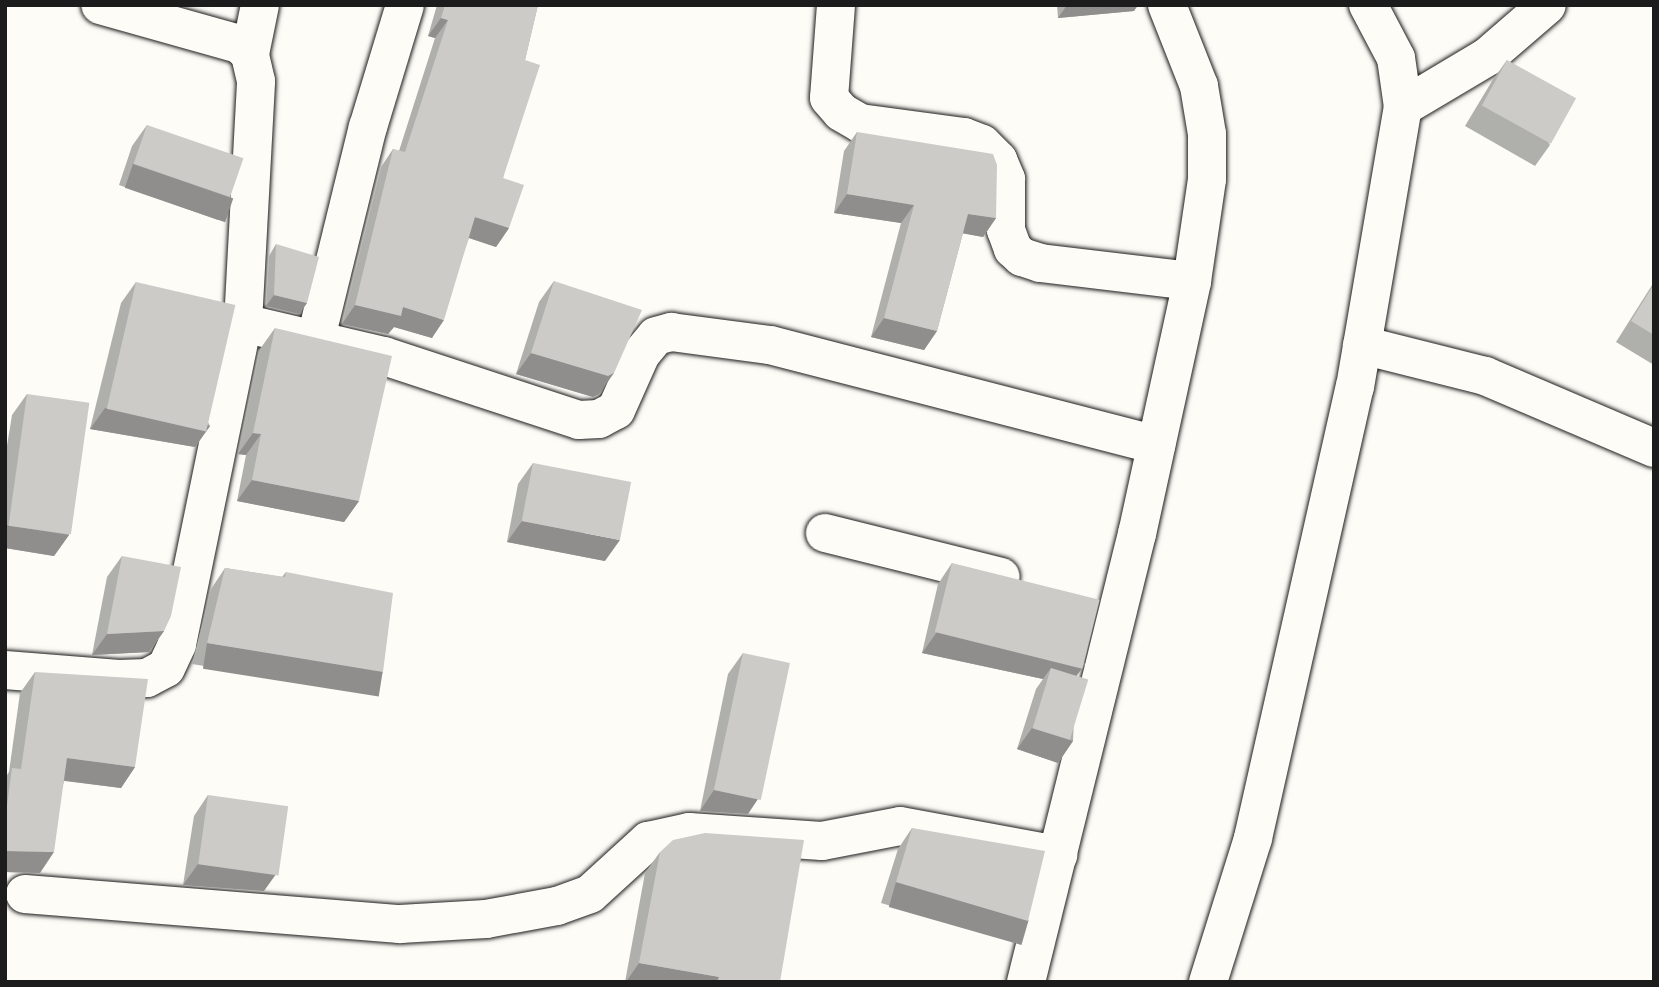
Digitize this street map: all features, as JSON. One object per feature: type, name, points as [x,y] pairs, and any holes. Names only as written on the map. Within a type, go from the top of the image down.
[{"type":"street","points":[[100,5],[239,44],[250,54]]},
{"type":"street","points":[[5,670],[119,679],[147,678],[166,668],[177,644],[243,323],[256,81],[250,54],[260,5]]},
{"type":"street","points":[[316,338],[368,127],[405,5]]},
{"type":"street","points":[[836,5],[829,98],[841,112],[860,123],[964,137],[982,144],[998,160],[1006,179],[1006,230],[1013,249],[1022,257],[1040,263],[1192,281]]},
{"type":"street","points":[[1026,982],[1119,607],[1156,444],[1192,281],[1207,179],[1208,134],[1199,86],[1167,5]]},
{"type":"street","points":[[1208,982],[1253,838],[1362,345],[1403,107],[1396,58],[1368,5]]},
{"type":"street","points":[[1403,107],[1487,57],[1546,5]]},
{"type":"street","points":[[243,323],[316,338],[579,420],[599,419],[616,410],[641,354],[656,336],[671,332],[770,345],[1156,444]]},
{"type":"street","points":[[1362,345],[1485,376],[1654,448]]},
{"type":"street","points":[[825,533],[1040,587]]},
{"type":"street","points":[[1079,597],[1119,607]]},
{"type":"street","points":[[25,894],[400,923],[486,919],[557,906],[590,894],[648,841],[689,832],[822,841],[900,826],[1058,855]]},
{"type":"building","points":[[445,5],[538,5],[525,60],[540,65],[503,178],[524,185],[509,228],[475,217],[444,320],[403,307],[401,316],[355,305],[393,149],[405,152],[448,20],[441,18]]},
{"type":"building","points":[[1507,60],[1576,98],[1551,144],[1482,105]]},
{"type":"building","points":[[147,125],[243,158],[230,197],[134,164]]},
{"type":"building","points":[[857,132],[993,154],[997,165],[996,218],[968,214],[937,331],[884,318],[914,205],[847,194]]},
{"type":"building","points":[[276,244],[319,257],[307,303],[274,295]]},
{"type":"building","points":[[554,281],[642,310],[614,373],[608,376],[531,353]]},
{"type":"building","points":[[136,282],[235,305],[206,432],[107,409]]},
{"type":"building","points":[[1654,284],[1654,335],[1631,321]]},
{"type":"building","points":[[275,328],[392,356],[359,501],[252,480],[261,434],[253,433]]},
{"type":"building","points":[[27,394],[89,403],[71,534],[8,526]]},
{"type":"building","points":[[533,463],[631,482],[620,540],[522,521]]},
{"type":"building","points":[[122,556],[181,567],[171,616],[164,631],[107,634]]},
{"type":"building","points":[[952,563],[1099,600],[1082,669],[935,632]]},
{"type":"building","points":[[225,568],[285,577],[286,572],[393,593],[383,672],[207,643]]},
{"type":"building","points":[[743,653],[790,663],[761,800],[714,790]]},
{"type":"building","points":[[1051,668],[1088,679],[1070,740],[1033,728]]},
{"type":"building","points":[[35,672],[148,679],[135,767],[67,758],[54,852],[5,851],[5,820],[12,768],[21,769]]},
{"type":"building","points":[[208,795],[288,806],[278,876],[198,864]]},
{"type":"building","points":[[912,828],[1045,851],[1028,921],[896,882]]},
{"type":"building","points":[[705,833],[804,840],[780,982],[718,982],[719,977],[639,963],[660,852],[673,840]]}]
